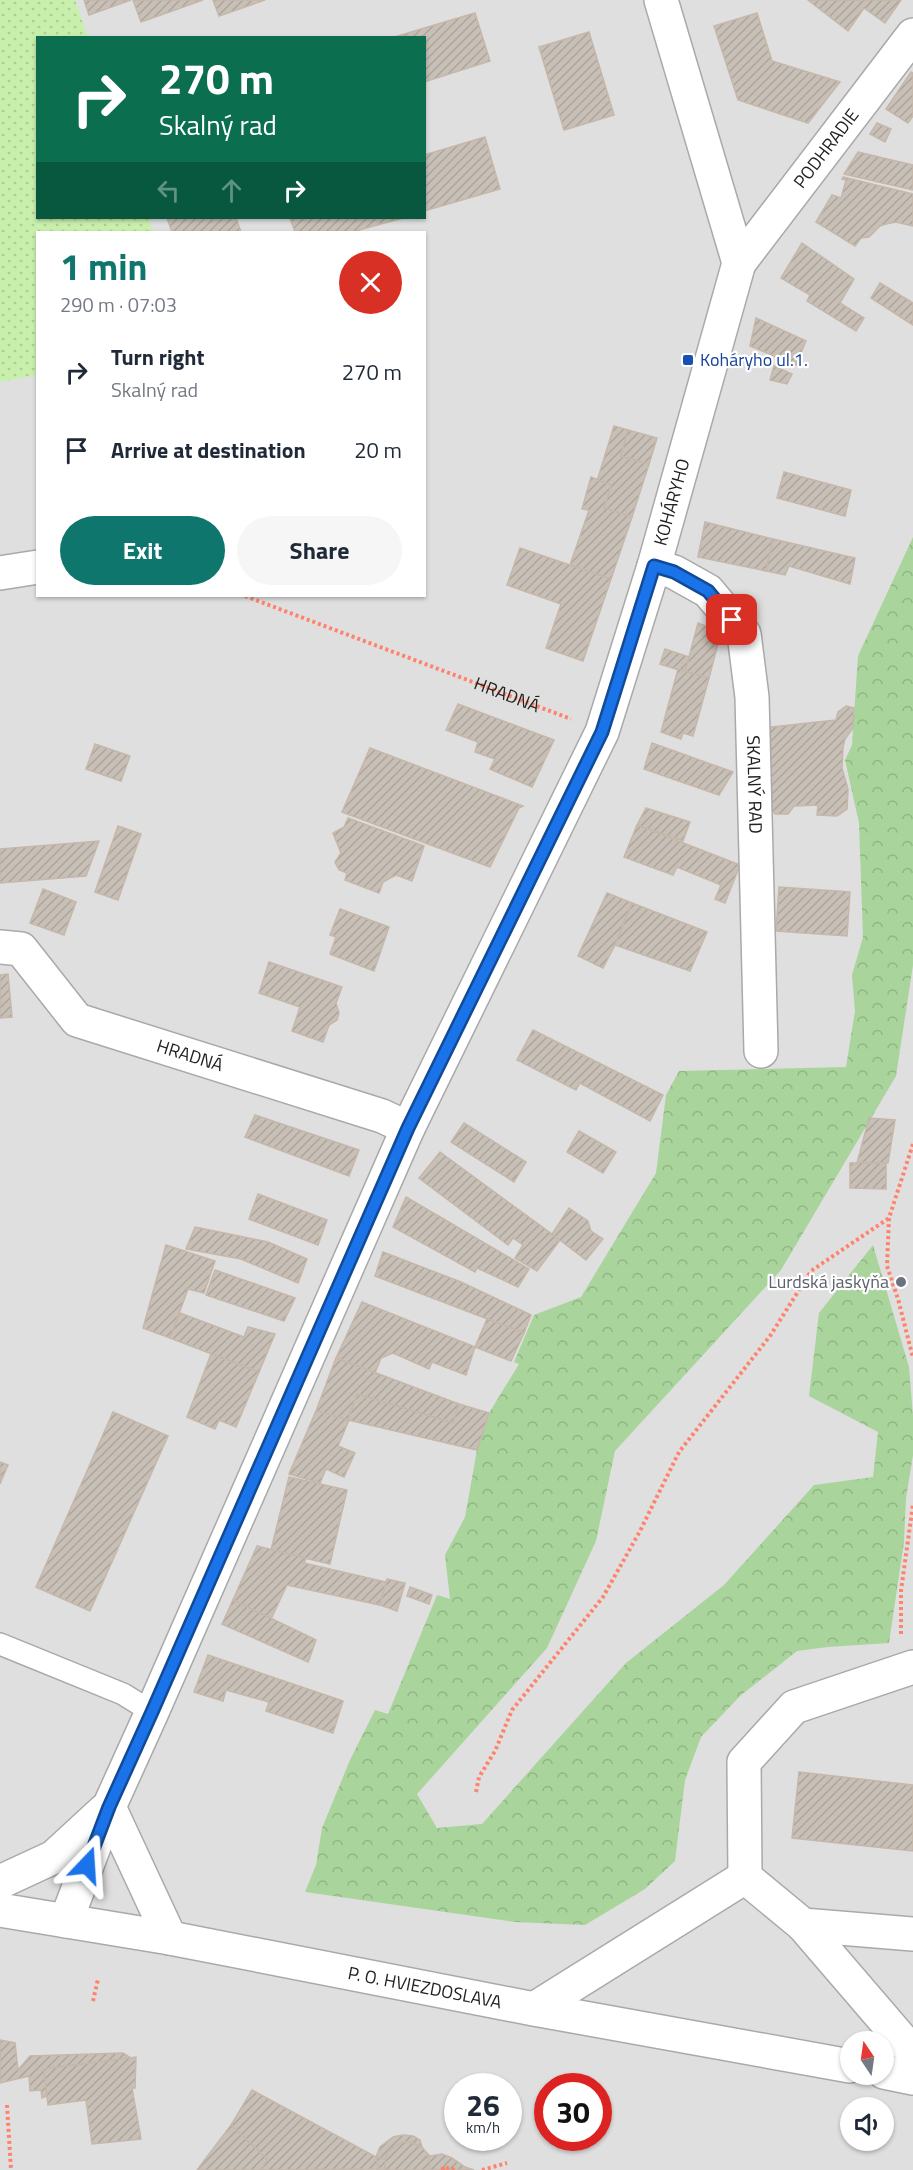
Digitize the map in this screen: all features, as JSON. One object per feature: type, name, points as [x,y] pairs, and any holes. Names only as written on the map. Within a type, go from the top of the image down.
[{"type":"street","points":[[661,0],[739,263]]},
{"type":"street","name":"PODHRADIE","points":[[739,263],[913,35]]},
{"type":"street","name":"KOHÁRYHO","points":[[66,1921],[109,1807],[408,1128],[602,732],[654,566],[739,263]]},
{"type":"street","name":"SKALNÝ RAD","points":[[654,566],[674,572],[708,591],[744,634],[752,697],[760,1051]]},
{"type":"street","points":[[0,573],[36,567]]},
{"type":"street","name":"HRADNÁ","points":[[0,947],[21,949],[77,1020],[382,1116],[408,1128]]},
{"type":"street","points":[[907,1669],[794,1707],[744,1762],[745,1876],[802,1924],[913,2053]]},
{"type":"street","points":[[109,1807],[170,1938]]},
{"type":"street","name":"KOHÁRYHO","points":[[0,1882],[54,1857],[109,1807]]},
{"type":"street","points":[[534,2009],[745,1876]]},
{"type":"street","name":"P. O. HVIEZDOSLAVA","points":[[0,1910],[170,1938],[534,2009],[840,2064]]},
{"type":"street","points":[[802,1924],[913,1934]]},
{"type":"street","points":[[894,2074],[913,2078]]},
{"type":"lane","points":[[0,1644],[123,1694],[152,1712]]},
{"type":"path","name":"HRADNÁ","points":[[247,597],[602,732]]},
{"type":"path","points":[[913,1144],[889,1218],[887,1266],[913,1358]]},
{"type":"path","points":[[476,1792],[479,1776],[495,1751],[512,1710],[603,1597],[640,1531],[679,1452],[770,1336],[811,1271],[889,1218]]},
{"type":"path","points":[[907,1669],[901,1591],[913,1504]]},
{"type":"path","points":[[93,2001],[98,1979]]},
{"type":"path","points":[[7,2105],[11,2170]]},
{"type":"path","points":[[482,2170],[507,2163]]},
{"type":"path","points":[[443,2170],[443,2167],[456,2170]]},
{"type":"shaded area","points":[[0,0],[913,0],[913,2170],[0,2170]]},
{"type":"green space","points":[[0,0],[75,0],[88,36],[36,36],[36,219],[148,219],[153,231],[36,231],[36,375],[0,382]]},
{"type":"green space","points":[[913,537],[913,965],[896,1076],[781,1270],[615,1451],[596,1541],[547,1648],[417,1794],[437,1828],[482,1824],[626,1663],[724,1585],[814,1485],[873,1477],[878,1432],[809,1396],[819,1313],[873,1245],[909,1367],[913,1416],[913,1455],[906,1498],[904,1542],[889,1643],[797,1651],[740,1696],[701,1737],[685,1780],[675,1861],[645,1889],[585,1925],[515,1922],[305,1892],[316,1865],[322,1828],[350,1760],[375,1710],[388,1714],[437,1595],[450,1599],[445,1555],[465,1517],[477,1450],[489,1413],[519,1364],[514,1362],[534,1315],[581,1297],[656,1173],[666,1095],[679,1071],[846,1067],[855,1011],[852,975],[863,937],[859,823],[845,760],[852,745],[858,656]]},
{"type":"building","points":[[84,0],[131,0],[89,15]]},
{"type":"building","points":[[133,0],[203,0],[141,22]]},
{"type":"building","points":[[213,0],[265,0],[219,16]]},
{"type":"building","points":[[808,0],[901,0],[885,23],[864,8],[848,31]]},
{"type":"building","points":[[475,13],[490,61],[426,81],[426,36],[398,36]]},
{"type":"building","points":[[757,13],[772,61],[840,82],[808,123],[738,100],[714,26]]},
{"type":"building","points":[[589,32],[614,115],[564,130],[539,47]]},
{"type":"building","points":[[911,72],[913,73],[913,116],[908,123],[886,109]]},
{"type":"building","points":[[877,123],[891,129],[885,142],[870,134]]},
{"type":"building","points":[[485,137],[500,189],[426,210],[426,154]]},
{"type":"building","points":[[858,152],[913,165],[913,190],[844,174]]},
{"type":"building","points":[[843,177],[913,194],[913,226],[896,222],[880,226],[869,237],[861,238],[855,246],[816,222],[832,195],[841,198],[846,180],[842,179]]},
{"type":"building","points":[[167,219],[236,219],[241,231],[172,231]]},
{"type":"building","points":[[290,219],[399,219],[356,231],[295,231]]},
{"type":"building","points":[[802,243],[854,279],[840,303],[864,318],[856,331],[807,301],[810,295],[781,278]]},
{"type":"building","points":[[880,283],[913,303],[913,325],[871,298]]},
{"type":"building","points":[[756,318],[806,341],[796,365],[750,346]]},
{"type":"building","points":[[774,366],[792,374],[787,384],[770,380]]},
{"type":"building","points":[[614,426],[628,430],[621,456],[649,464],[632,517],[604,508],[611,485],[597,481]]},
{"type":"building","points":[[628,430],[657,438],[649,464],[621,456]]},
{"type":"building","points":[[784,472],[851,490],[845,516],[777,498]]},
{"type":"building","points":[[591,477],[611,485],[604,508],[632,517],[611,579],[570,565],[589,510],[582,509]]},
{"type":"building","points":[[705,522],[773,539],[766,571],[698,557]]},
{"type":"building","points":[[773,539],[855,558],[850,584],[789,566],[785,575],[766,571]]},
{"type":"building","points":[[520,548],[611,579],[583,661],[546,648],[561,604],[507,585]]},
{"type":"building","points":[[698,623],[721,632],[709,678],[685,672]]},
{"type":"building","points":[[665,649],[689,657],[685,672],[660,664]]},
{"type":"building","points":[[678,669],[709,678],[693,736],[683,733],[681,739],[661,732]]},
{"type":"building","points":[[458,704],[554,740],[532,787],[490,769],[495,759],[475,752],[478,742],[446,730]]},
{"type":"building","points":[[846,706],[854,708],[853,728],[845,739],[843,747],[842,768],[848,789],[847,809],[837,816],[817,815],[818,805],[794,806],[788,814],[775,814],[768,805],[763,728],[836,720],[838,712]]},
{"type":"building","points":[[652,743],[733,772],[719,795],[644,769]]},
{"type":"building","points":[[95,744],[130,756],[121,781],[86,769]]},
{"type":"building","points":[[370,748],[523,806],[519,808],[490,867],[342,812]]},
{"type":"building","points":[[646,808],[690,822],[683,841],[637,825]]},
{"type":"building","points":[[348,818],[424,846],[412,881],[396,875],[383,882],[379,893],[345,880],[347,873],[339,870],[335,862],[341,853],[333,833],[344,827]]},
{"type":"building","points":[[637,825],[740,865],[725,903],[715,899],[721,885],[677,867],[673,875],[624,857]]},
{"type":"building","points":[[118,826],[141,834],[118,900],[95,892]]},
{"type":"building","points":[[99,841],[86,876],[0,883],[0,849]]},
{"type":"building","points":[[779,887],[850,892],[847,936],[776,931]]},
{"type":"building","points":[[43,889],[76,902],[64,935],[30,923]]},
{"type":"building","points":[[607,893],[632,903],[603,968],[578,956]]},
{"type":"building","points":[[632,903],[707,932],[690,971],[615,945]]},
{"type":"building","points":[[340,909],[389,927],[374,971],[330,954],[336,937],[330,935]]},
{"type":"building","points":[[269,962],[342,987],[336,1003],[339,1013],[337,1020],[329,1025],[323,1042],[292,1031],[300,1007],[259,993]]},
{"type":"building","points":[[8,974],[12,1017],[0,1018],[0,975]]},
{"type":"building","points":[[533,1030],[663,1095],[650,1121],[580,1083],[576,1090],[517,1060]]},
{"type":"building","points":[[255,1115],[359,1150],[349,1176],[245,1137]]},
{"type":"building","points":[[869,1118],[895,1120],[888,1163],[857,1163]]},
{"type":"building","points":[[464,1123],[526,1162],[514,1182],[451,1142]]},
{"type":"building","points":[[579,1131],[616,1152],[603,1173],[567,1152]]},
{"type":"building","points":[[440,1152],[560,1240],[537,1271],[515,1258],[523,1245],[513,1238],[508,1245],[419,1178]]},
{"type":"building","points":[[850,1163],[886,1163],[886,1189],[850,1188]]},
{"type":"building","points":[[258,1194],[327,1220],[318,1245],[249,1219]]},
{"type":"building","points":[[406,1197],[529,1269],[518,1287],[477,1268],[475,1272],[393,1227]]},
{"type":"building","points":[[569,1208],[588,1221],[591,1231],[603,1239],[586,1260],[552,1234]]},
{"type":"building","points":[[195,1227],[268,1242],[307,1259],[298,1283],[241,1259],[186,1249]]},
{"type":"building","points":[[166,1245],[215,1261],[204,1293],[188,1289],[170,1338],[143,1328]]},
{"type":"building","points":[[383,1252],[461,1282],[531,1315],[524,1333],[375,1276]]},
{"type":"building","points":[[215,1270],[295,1298],[284,1321],[206,1295]]},
{"type":"building","points":[[362,1302],[475,1347],[466,1375],[432,1362],[429,1369],[393,1353],[381,1358],[375,1373],[336,1358]]},
{"type":"building","points":[[180,1313],[244,1337],[248,1327],[275,1334],[259,1372],[170,1338]]},
{"type":"building","points":[[487,1319],[524,1333],[511,1361],[475,1347]]},
{"type":"building","points":[[211,1354],[259,1372],[236,1427],[219,1420],[215,1429],[187,1417]]},
{"type":"building","points":[[336,1358],[459,1404],[453,1423],[357,1394],[348,1420],[316,1411]]},
{"type":"building","points":[[357,1394],[453,1423],[459,1404],[489,1413],[477,1450],[348,1420]]},
{"type":"building","points":[[316,1411],[349,1420],[338,1446],[355,1453],[344,1477],[326,1469],[320,1483],[289,1474]]},
{"type":"building","points":[[113,1412],[168,1436],[90,1611],[36,1587]]},
{"type":"building","points":[[0,1462],[8,1465],[0,1484]]},
{"type":"building","points":[[289,1477],[347,1490],[330,1564],[271,1550]]},
{"type":"building","points":[[257,1546],[306,1558],[304,1563],[386,1582],[380,1605],[287,1585],[271,1619],[233,1600]]},
{"type":"building","points":[[387,1579],[405,1583],[397,1611],[380,1605]]},
{"type":"building","points":[[410,1587],[432,1595],[429,1604],[407,1596]]},
{"type":"building","points":[[233,1600],[316,1640],[308,1662],[222,1624]]},
{"type":"building","points":[[208,1655],[343,1701],[333,1733],[266,1711],[269,1702],[226,1690],[223,1701],[194,1692]]},
{"type":"building","points":[[799,1772],[913,1785],[913,1851],[792,1838]]},
{"type":"building","points":[[0,2040],[15,2043],[18,2070],[30,2056],[123,2053],[131,2058],[44,2069],[47,2096],[42,2098],[41,2090],[30,2091],[29,2076],[0,2083]]},
{"type":"building","points":[[136,2057],[135,2088],[132,2088],[141,2139],[92,2144],[86,2100],[48,2105],[44,2069]]},
{"type":"building","points":[[252,2090],[376,2157],[379,2169],[261,2170],[267,2159],[231,2125]]},
{"type":"building","points":[[231,2125],[267,2159],[261,2170],[197,2170]]},
{"type":"building","points":[[413,2136],[420,2140],[422,2147],[404,2142],[392,2148],[385,2159],[376,2157],[380,2147],[393,2137]]},
{"type":"building","points":[[404,2142],[422,2147],[430,2162],[429,2170],[385,2170],[387,2153]]},
{"type":"building","points":[[426,2152],[430,2156],[442,2154],[474,2170],[429,2170],[430,2162]]},
{"type":"building","points":[[376,2157],[385,2159],[385,2170],[376,2170],[379,2169]]},
{"type":"place","name":"Koháryho ul.1.","points":[[688,360]]},
{"type":"place","name":"Lurdská jaskyňa","points":[[901,1282]]},
{"type":"route","points":[[87,1865],[109,1807],[408,1128],[602,732],[654,566],[674,572],[708,591],[732,620]]}]
